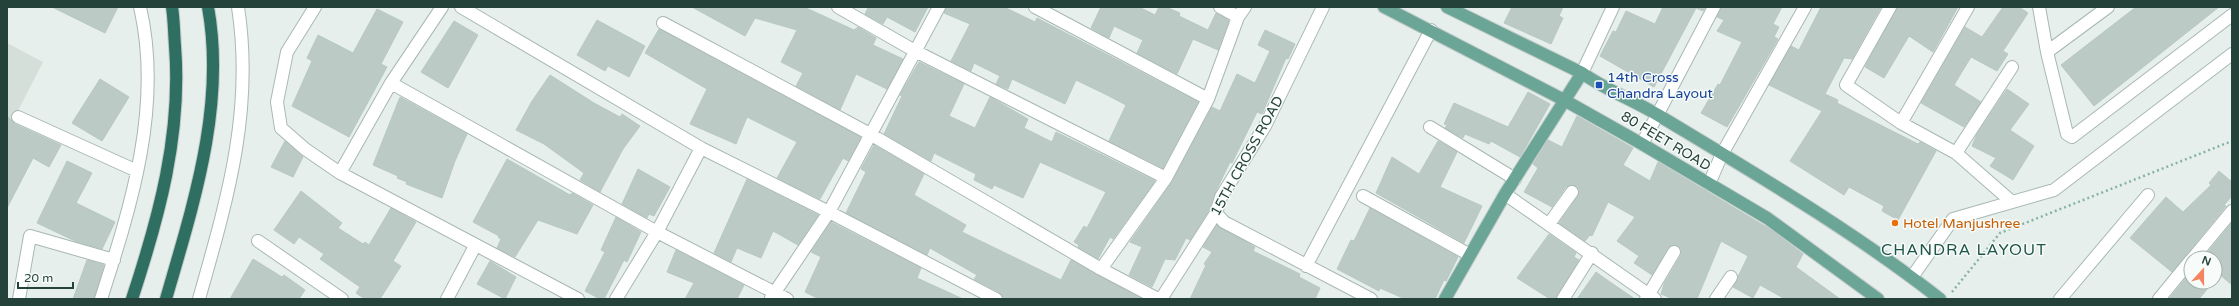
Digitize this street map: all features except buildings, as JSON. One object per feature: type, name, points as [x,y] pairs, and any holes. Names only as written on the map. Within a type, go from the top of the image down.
[{"type":"highway","points":[[132,299],[155,228],[164,189],[177,106],[176,59],[172,7]]},
{"type":"highway","points":[[166,299],[190,215],[212,116],[212,60],[208,7]]},
{"type":"main road","name":"80 FEET ROAD","points":[[1384,7],[1564,100],[1642,144],[1767,218],[1878,299]]},
{"type":"main road","name":"80 FEET ROAD","points":[[1447,7],[1582,73],[1599,85],[1657,114],[1783,190],[1912,277],[1940,299]]},
{"type":"main road","points":[[1445,299],[1514,179],[1582,73]]},
{"type":"street","points":[[101,299],[128,212],[137,171],[148,102],[147,56],[140,7]]},
{"type":"street","points":[[199,299],[221,223],[239,141],[244,94],[243,47],[238,7]]},
{"type":"street","points":[[315,7],[287,52],[277,102],[281,128],[340,173],[475,246],[578,299]]},
{"type":"street","points":[[340,173],[391,83],[442,7]]},
{"type":"street","points":[[461,7],[701,148],[829,212],[996,299]]},
{"type":"street","points":[[838,7],[915,52],[1166,178]]},
{"type":"street","points":[[772,296],[829,212],[939,7]]},
{"type":"street","points":[[1034,7],[1208,98]]},
{"type":"street","points":[[1220,7],[1238,17]]},
{"type":"street","points":[[1101,269],[1166,178],[1208,98],[1238,17],[1245,7]]},
{"type":"street","name":"15TH CROSS ROAD","points":[[1160,299],[1216,213],[1221,197],[1265,126],[1323,7]]},
{"type":"street","points":[[1582,73],[1613,7]]},
{"type":"street","points":[[1642,144],[1714,7]]},
{"type":"street","points":[[1709,184],[1722,154],[1805,7]]},
{"type":"street","points":[[1890,7],[1846,84],[1901,123],[1956,153],[2012,202]]},
{"type":"street","points":[[1901,123],[1968,7]]},
{"type":"street","points":[[2039,7],[2047,52],[2067,134],[2072,137],[2232,15]]},
{"type":"street","points":[[2047,52],[2108,7]]},
{"type":"street","points":[[663,23],[870,134],[1101,269],[1160,299]]},
{"type":"street","points":[[1306,266],[1431,30]]},
{"type":"street","points":[[1912,277],[1953,219],[2054,190],[2232,54]]},
{"type":"street","points":[[1956,153],[2012,67]]},
{"type":"street","points":[[391,83],[772,296],[787,299]]},
{"type":"street","points":[[18,117],[137,171]]},
{"type":"street","points":[[1430,127],[1514,179]]},
{"type":"street","points":[[616,299],[657,232],[701,148]]},
{"type":"street","points":[[1549,224],[1572,192]]},
{"type":"street","points":[[1505,194],[1592,253],[1650,297],[1674,252]]},
{"type":"street","points":[[2060,299],[2148,195]]},
{"type":"street","points":[[1363,196],[1470,255]]},
{"type":"street","points":[[2200,250],[2232,211]]},
{"type":"street","points":[[1216,213],[1224,222],[1371,299]]},
{"type":"street","points":[[19,299],[30,236],[114,260]]},
{"type":"street","points":[[258,241],[342,299]]},
{"type":"street","points":[[448,299],[475,246]]},
{"type":"street","points":[[1563,299],[1592,253]]},
{"type":"street","points":[[2158,299],[2183,270]]},
{"type":"street","points":[[1716,299],[1731,277]]},
{"type":"path","points":[[1951,293],[2000,233],[2232,141]]},
{"type":"shaded area","points":[[7,43],[43,62],[7,132]]},
{"type":"place","name":"14th Cross Chandra Layout","points":[[1599,85]]},
{"type":"place","name":"Hotel Manjushree","points":[[1895,223]]},
{"type":"district","name":"CHANDRA LAYOUT","points":[[1964,250]]}]
